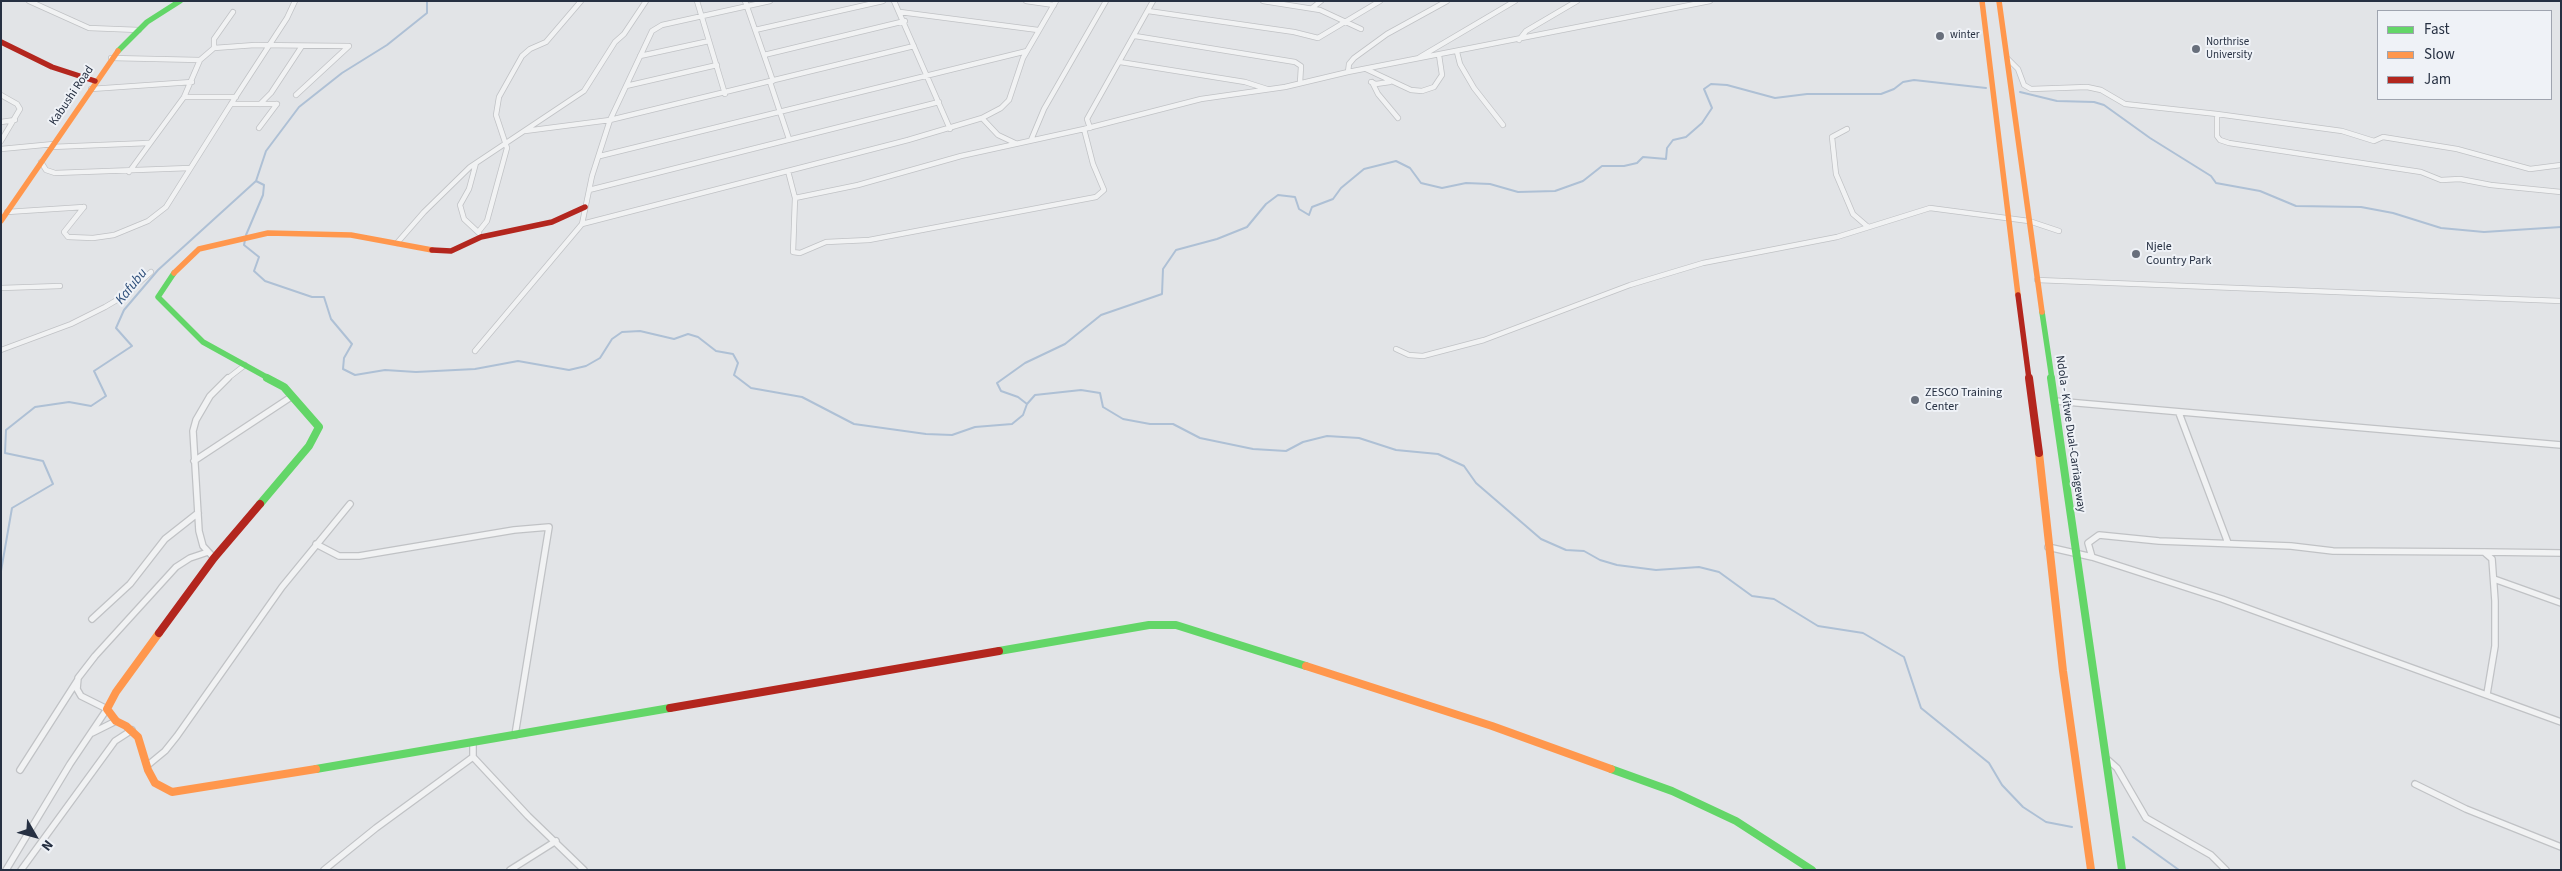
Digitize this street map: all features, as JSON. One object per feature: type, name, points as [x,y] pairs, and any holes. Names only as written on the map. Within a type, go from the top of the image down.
[{"type":"main road","name":"Kabushi Road","points":[[1,221],[111,58],[139,30],[180,1]]},
{"type":"main road","points":[[1982,1],[2038,444],[2048,547],[2076,771],[2091,870]]},
{"type":"main road","name":"Ndola - Kitwe Dual-Carriageway","points":[[1999,1],[2122,870]]},
{"type":"main road","points":[[1,42],[52,67],[95,81]]},
{"type":"main road","points":[[585,207],[552,222],[508,233],[480,234],[451,251],[418,249],[397,243],[351,235],[318,232],[268,233],[207,246],[199,249],[181,264],[158,295],[203,342],[284,388],[318,424],[316,436],[214,558],[116,692],[107,709],[116,721],[132,730],[138,737],[148,770],[155,783],[172,792],[201,789],[1149,625],[1176,625],[1483,723],[1658,786],[1727,816],[1812,870]]},
{"type":"street","points":[[29,1],[89,28],[139,30]]},
{"type":"street","points":[[7,212],[84,207],[64,232],[68,237],[93,238],[124,232],[148,221],[166,207],[287,18],[295,1]]},
{"type":"street","points":[[476,163],[469,189],[460,205],[464,219],[480,234],[487,221],[507,151],[506,142],[500,130],[496,108],[507,80],[522,56],[530,49],[546,42],[581,1]]},
{"type":"street","points":[[397,243],[449,186],[476,163],[586,90],[615,42],[624,34],[646,1]]},
{"type":"street","points":[[697,1],[725,94]]},
{"type":"street","points":[[745,1],[764,55],[789,139]]},
{"type":"street","points":[[475,351],[582,224],[589,190],[610,120],[640,56],[656,28],[770,1]]},
{"type":"street","points":[[755,30],[883,1]]},
{"type":"street","points":[[894,1],[905,22],[926,76],[950,128]]},
{"type":"street","points":[[582,224],[788,171],[982,118],[1001,108],[1009,100],[1027,51],[1055,3],[1026,1]]},
{"type":"street","points":[[1031,140],[1044,110],[1106,1]]},
{"type":"street","points":[[788,171],[795,198],[793,252],[796,253],[826,242],[869,240],[1022,209],[1089,199],[1104,190],[1093,164],[1086,118],[1135,36],[1153,1]]},
{"type":"street","points":[[1263,1],[1312,8],[1361,29]]},
{"type":"street","points":[[1312,8],[1320,1]]},
{"type":"street","points":[[1148,11],[1294,32],[1318,38],[1380,1]]},
{"type":"street","points":[[1348,72],[1348,64],[1354,58],[1387,34],[1414,21],[1447,1]]},
{"type":"street","points":[[1417,59],[1515,1]]},
{"type":"street","points":[[1519,40],[1526,31],[1577,1]]},
{"type":"street","points":[[795,198],[851,186],[1017,143],[1087,128],[1201,99],[1268,90],[1348,72],[1519,40],[1626,16],[1710,1]]},
{"type":"street","points":[[214,48],[214,39],[233,12]]},
{"type":"street","points":[[900,12],[1038,30]]},
{"type":"street","points":[[764,55],[905,22]]},
{"type":"street","points":[[1135,36],[1295,62],[1301,66],[1300,83]]},
{"type":"street","points":[[640,56],[709,41]]},
{"type":"street","points":[[129,172],[184,98],[200,60],[214,48],[268,45],[350,46],[296,94]]},
{"type":"street","points":[[260,104],[271,93],[302,46]]},
{"type":"street","points":[[525,131],[610,120],[725,94],[914,46]]},
{"type":"street","points":[[600,156],[1027,51]]},
{"type":"street","points":[[1457,52],[1460,64],[1474,88],[1497,120],[1503,125]]},
{"type":"street","points":[[1366,69],[1373,74],[1411,90],[1431,90],[1442,75],[1439,55]]},
{"type":"street","points":[[111,58],[200,60]]},
{"type":"street","points":[[2008,59],[2018,69],[2024,85],[2031,89],[2087,86],[2101,90],[2125,104],[2177,108],[2342,131],[2374,141],[2383,137],[2392,138],[2457,149],[2530,169],[2561,165]]},
{"type":"street","points":[[1120,62],[1245,82],[1268,90]]},
{"type":"street","points":[[626,86],[717,65]]},
{"type":"street","points":[[1373,74],[1370,81],[1398,118]]},
{"type":"street","points":[[1372,82],[1390,81]]},
{"type":"street","points":[[90,89],[192,82]]},
{"type":"street","points":[[1,94],[20,108],[15,120],[1,141]]},
{"type":"street","points":[[184,98],[236,97]]},
{"type":"street","points":[[589,190],[938,102]]},
{"type":"street","points":[[231,104],[277,104],[258,128]]},
{"type":"street","points":[[2217,114],[2218,136],[2220,140],[2229,143],[2421,172],[2440,180],[2460,179],[2491,185],[2561,192]]},
{"type":"street","points":[[982,118],[998,135],[1017,143]]},
{"type":"street","points":[[1,122],[15,120]]},
{"type":"street","points":[[1847,129],[1832,137],[1836,174],[1853,214],[1868,227]]},
{"type":"street","points":[[1,149],[149,143]]},
{"type":"street","points":[[41,162],[50,173],[129,172],[190,168]]},
{"type":"street","points":[[1396,349],[1409,355],[1423,356],[1484,340],[1630,285],[1702,263],[1823,240],[1930,208],[2029,221],[2059,231]]},
{"type":"street","points":[[1,350],[96,312],[122,297],[151,272]]},
{"type":"street","points":[[2038,280],[2561,301]]},
{"type":"street","points":[[1,288],[60,286]]},
{"type":"street","points":[[214,558],[201,540],[192,444],[194,426],[204,404],[224,381],[245,365]]},
{"type":"street","points":[[194,461],[292,397]]},
{"type":"street","points":[[2055,401],[2561,445]]},
{"type":"street","points":[[2179,412],[2228,542]]},
{"type":"street","points":[[148,765],[177,736],[268,607],[316,544],[350,504]]},
{"type":"street","points":[[92,619],[130,584],[138,571],[165,539],[198,514]]},
{"type":"street","points":[[316,544],[339,556],[359,556],[514,530],[550,527],[515,735]]},
{"type":"street","points":[[2092,557],[2088,543],[2092,538],[2099,535],[2159,541],[2228,542],[2333,551],[2561,553]]},
{"type":"street","points":[[2048,547],[2092,557],[2222,599],[2561,722]]},
{"type":"street","points":[[20,770],[78,678],[95,656],[176,567],[190,558],[208,552]]},
{"type":"street","points":[[2484,552],[2492,559],[2494,579],[2495,646],[2487,694]]},
{"type":"street","points":[[2494,579],[2561,603]]},
{"type":"street","points":[[6,870],[107,709],[81,696],[77,689],[78,678]]},
{"type":"street","points":[[90,735],[116,721]]},
{"type":"street","points":[[21,870],[109,749],[132,730]]},
{"type":"street","points":[[473,742],[473,757],[528,816],[584,870]]},
{"type":"street","points":[[324,870],[376,828],[473,757]]},
{"type":"street","points":[[2106,758],[2118,768],[2146,818],[2211,855],[2226,870]]},
{"type":"street","points":[[2414,784],[2466,809],[2561,848]]},
{"type":"street","points":[[510,870],[556,841]]},
{"type":"waterway","name":"Kafubu","points":[[256,181],[266,151],[299,107],[342,73],[387,45],[427,13],[427,1]]},
{"type":"waterway","points":[[1027,404],[1018,397],[1001,391],[997,383],[1025,363],[1065,344],[1101,315],[1162,294],[1163,269],[1176,250],[1217,239],[1247,227],[1266,204],[1278,195],[1295,197],[1299,209],[1309,215],[1312,207],[1333,199],[1341,188],[1364,169],[1396,161],[1410,168],[1421,183],[1442,188],[1466,183],[1490,184],[1518,192],[1555,191],[1583,181],[1602,166],[1624,166],[1637,163],[1643,157],[1666,159],[1667,148],[1673,140],[1686,137],[1702,123],[1712,108],[1704,89],[1711,84],[1727,85],[1775,98],[1807,94],[1881,94],[1894,89],[1903,82],[1914,80],[1986,88]]},
{"type":"waterway","points":[[2020,92],[2057,101],[2094,102],[2104,105],[2150,138],[2211,176],[2216,183],[2260,191],[2296,206],[2361,207],[2393,213],[2441,228],[2484,232],[2561,227]]},
{"type":"waterway","name":"Kafubu","points":[[1,571],[12,508],[53,484],[43,461],[5,453],[6,430],[35,407],[69,402],[91,406],[106,396],[94,371],[132,346],[116,328],[124,310],[158,270],[256,181]]},
{"type":"waterway","points":[[246,235],[263,195],[264,185],[256,181]]},
{"type":"waterway","points":[[245,240],[244,245],[259,257],[254,271],[265,281],[312,297],[324,297],[331,319],[352,344],[344,358],[343,369],[355,375],[385,370],[416,372],[475,369],[518,361],[569,370],[586,366],[600,358],[612,339],[622,332],[640,331],[674,339],[688,334],[698,337],[716,351],[733,354],[738,363],[734,375],[751,388],[802,397],[854,424],[926,434],[952,435],[975,427],[1012,424],[1023,415],[1027,404]]},
{"type":"waterway","points":[[1027,404],[1035,395],[1081,390],[1100,393],[1103,407],[1123,419],[1150,424],[1173,424],[1200,438],[1253,449],[1286,451],[1303,442],[1327,436],[1359,438],[1396,450],[1438,454],[1464,466],[1476,483],[1541,539],[1566,550],[1584,551],[1600,560],[1617,565],[1656,570],[1699,567],[1719,572],[1752,596],[1774,599],[1818,626],[1863,633],[1904,657],[1921,708],[1989,763],[2002,785],[2023,807],[2046,822],[2072,827]]},
{"type":"waterway","points":[[2133,837],[2179,870]]},
{"type":"traffic: fast","points":[[118,51],[147,22],[180,1]]},
{"type":"traffic: fast","points":[[174,273],[158,297],[203,342],[284,387],[319,427],[309,446],[260,504]]},
{"type":"traffic: fast","points":[[2042,312],[2122,870]]},
{"type":"traffic: fast","points":[[999,651],[1149,625],[1176,625],[1306,666]]},
{"type":"traffic: fast","points":[[316,769],[670,708]]},
{"type":"traffic: fast","points":[[1611,769],[1672,791],[1736,821],[1812,870]]},
{"type":"traffic: slow","points":[[1982,1],[2018,295]]},
{"type":"traffic: slow","points":[[1999,1],[2042,312]]},
{"type":"traffic: slow","points":[[1,221],[118,51]]},
{"type":"traffic: slow","points":[[174,273],[181,264],[199,249],[268,233],[351,235],[432,250]]},
{"type":"traffic: slow","points":[[2039,453],[2063,671],[2091,870]]},
{"type":"traffic: slow","points":[[159,633],[116,692],[107,709],[116,721],[126,726],[138,737],[148,770],[155,783],[172,792],[316,769]]},
{"type":"traffic: slow","points":[[1306,666],[1492,726],[1611,769]]},
{"type":"traffic: jam","points":[[1,42],[52,67],[95,81]]},
{"type":"traffic: jam","points":[[432,250],[451,251],[481,237],[552,222],[585,207]]},
{"type":"traffic: jam","points":[[2018,295],[2039,453]]},
{"type":"traffic: jam","points":[[159,633],[214,558],[260,504]]},
{"type":"traffic: jam","points":[[670,708],[999,651]]},
{"type":"place","name":"winter","points":[[1940,36]]},
{"type":"place","name":"Northrise University","points":[[2196,49]]},
{"type":"place","name":"Njele Country Park","points":[[2136,254]]},
{"type":"place","name":"ZESCO Training Center","points":[[1915,400]]}]
